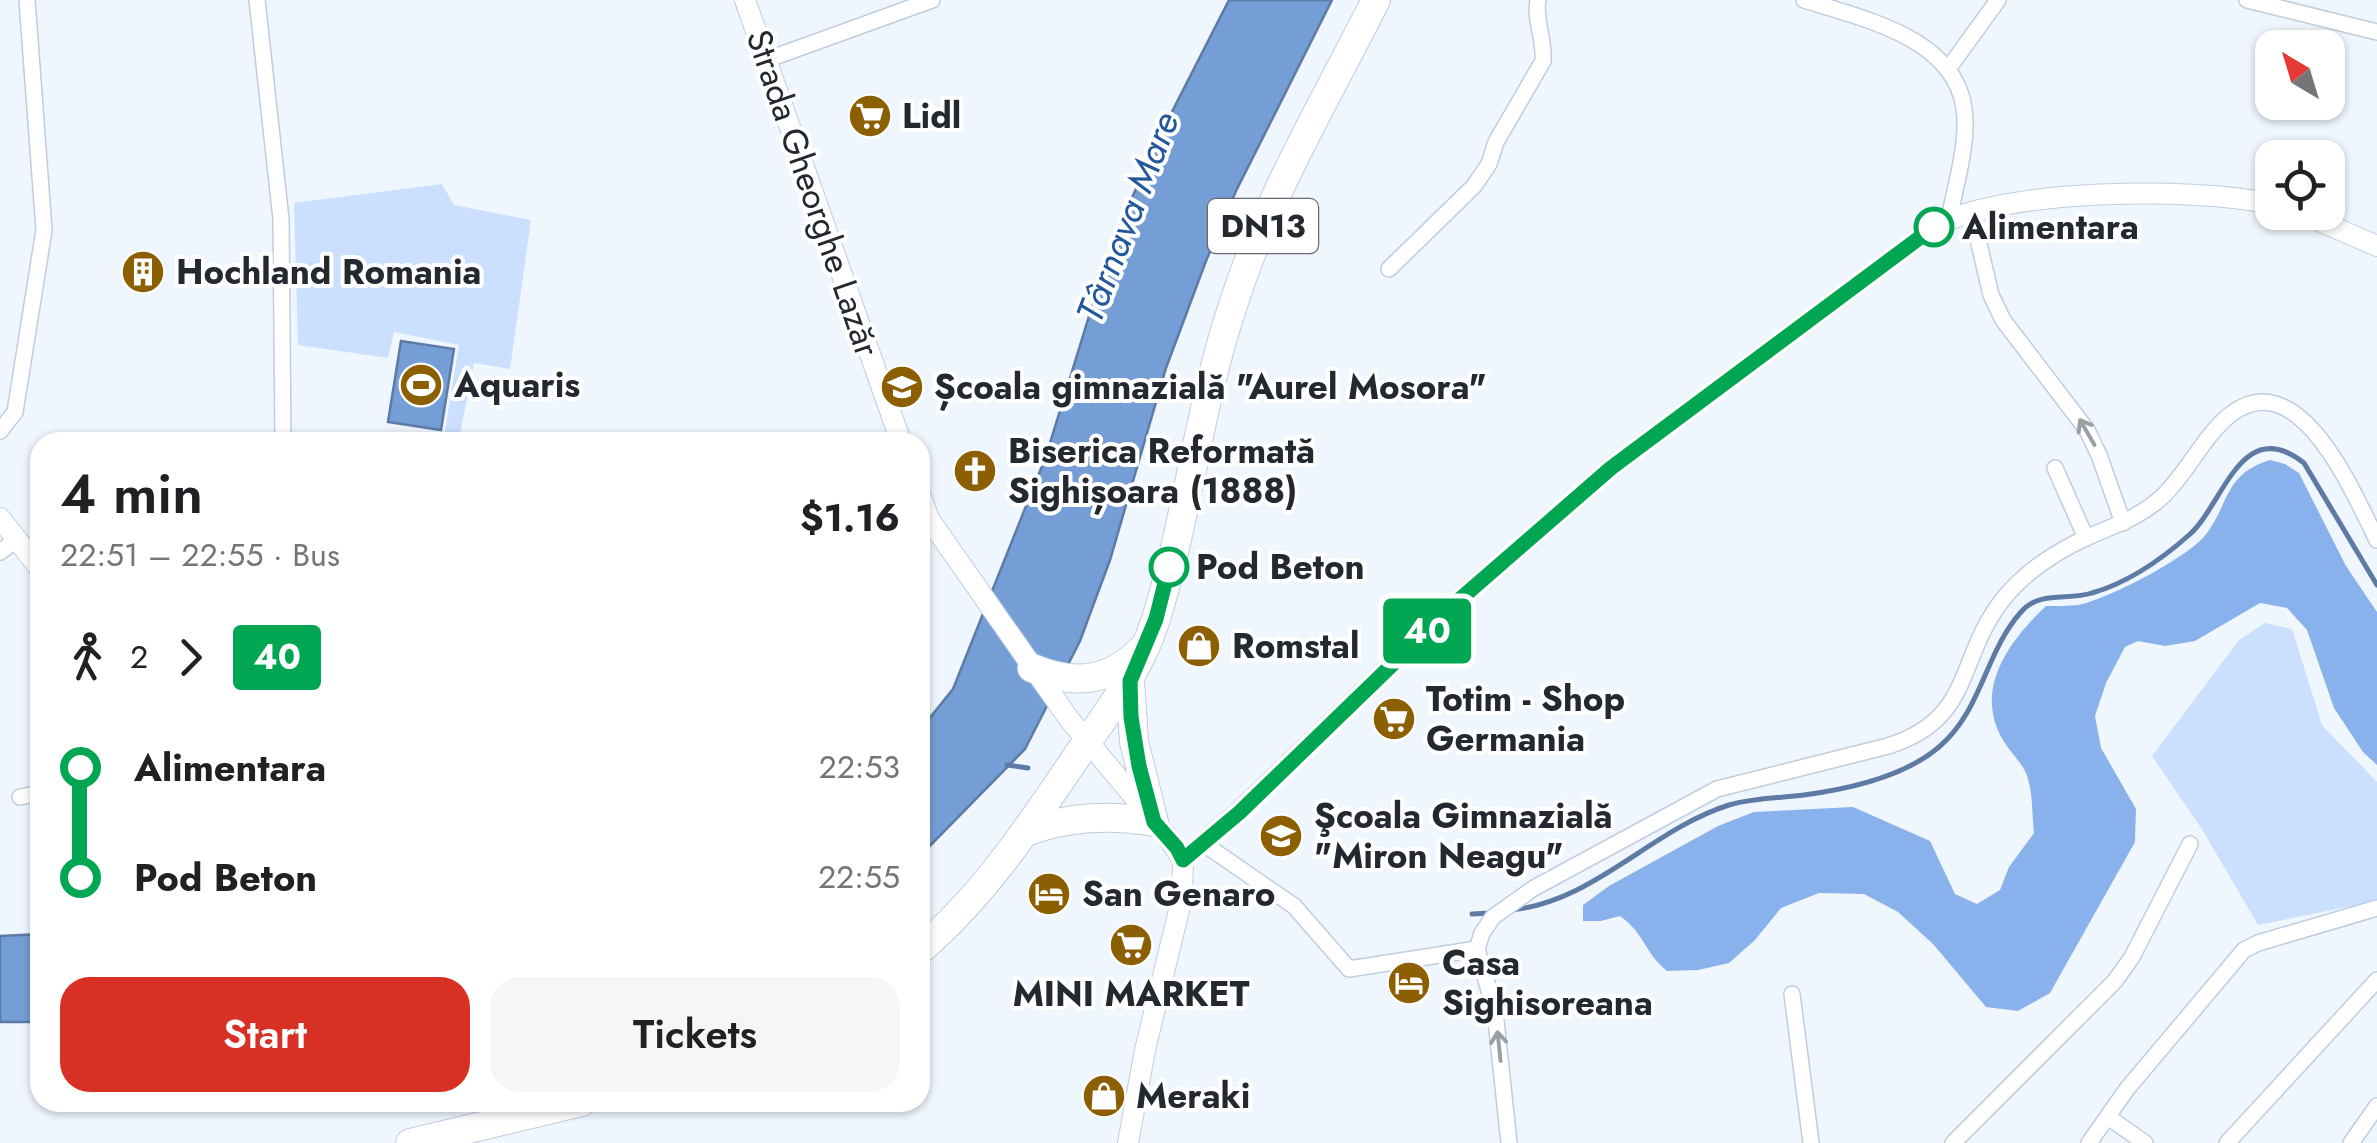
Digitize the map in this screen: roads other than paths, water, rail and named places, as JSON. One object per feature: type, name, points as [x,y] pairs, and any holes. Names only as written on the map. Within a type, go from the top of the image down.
[{"type":"highway","name":"DN13","points":[[930,940],[981,890],[1130,681],[1163,594],[1206,400],[1234,302],[1274,200],[1376,0]]},
{"type":"highway","points":[[1032,668],[1084,681],[1120,668],[1147,644]]},
{"type":"highway","points":[[1024,832],[1095,816],[1154,822],[1134,742],[1130,681]]},
{"type":"highway","points":[[410,1143],[540,1112]]},
{"type":"street","points":[[0,431],[15,412],[44,230],[26,0]]},
{"type":"street","points":[[257,0],[281,219],[282,432]]},
{"type":"street","name":"Strada Gheorghe Lazăr","points":[[745,0],[897,432]]},
{"type":"street","points":[[766,60],[929,0]]},
{"type":"street","points":[[1389,268],[1468,194],[1489,164],[1493,147],[1543,61],[1535,15],[1538,0]]},
{"type":"street","points":[[1804,0],[1900,33],[1948,69],[1960,93],[1965,119],[1949,218]]},
{"type":"street","points":[[1948,69],[1998,0]]},
{"type":"street","points":[[2247,0],[2377,32]]},
{"type":"street","points":[[1183,860],[1458,601],[1611,468],[1949,218],[1971,210],[2085,196],[2206,194],[2255,201]]},
{"type":"street","points":[[1971,210],[1991,295],[2002,320],[2087,430],[2100,454],[2123,523]]},
{"type":"street","points":[[2340,230],[2377,246]]},
{"type":"street","points":[[1510,1143],[1495,1011],[1477,950],[1482,933],[1494,916],[1534,888],[1717,789],[1888,746],[1932,726],[1948,709],[1988,618],[2007,594],[2030,573],[2086,538],[2123,523],[2160,500],[2230,415],[2256,404],[2271,404],[2303,418],[2351,489],[2377,540]]},
{"type":"street","points":[[2055,468],[2086,538]]},
{"type":"street","points":[[0,518],[8,546],[30,562]]},
{"type":"street","points":[[930,528],[1062,710],[1183,860],[1182,898],[1145,1050],[1128,1143]]},
{"type":"street","points":[[20,797],[30,795]]},
{"type":"street","points":[[1204,844],[1294,906],[1349,969],[1477,950]]},
{"type":"street","points":[[1953,1143],[2115,981],[2132,957],[2190,844]]},
{"type":"street","points":[[2089,1143],[2126,1088],[2244,950],[2258,942],[2377,908]]},
{"type":"street","points":[[2227,1143],[2377,980]]},
{"type":"street","points":[[1792,994],[1811,1143]]},
{"type":"street","points":[[2350,1143],[2377,1106]]},
{"type":"street","points":[[2108,1117],[2146,1143]]},
{"type":"water","name":"Târnava Mare","points":[[1229,0],[1332,0],[1236,191],[1206,261],[1166,368],[1110,560],[1080,641],[1025,749],[930,846],[930,718],[953,689],[1046,456],[1098,287],[1154,147]]},
{"type":"water","name":"Aquaris","points":[[401,341],[454,349],[441,430],[388,422]]},
{"type":"water","points":[[30,934],[30,1022],[0,1022],[0,936]]},
{"type":"waterway","points":[[1511,910],[1569,894],[1674,830],[1729,805],[1857,785],[1893,774],[1925,757],[1953,733],[1965,716],[1999,645],[2021,612],[2045,598],[2105,589],[2156,561],[2201,522],[2236,469],[2249,456],[2264,449],[2282,451],[2304,463],[2377,585]]},
{"type":"waterway","points":[[1007,765],[1028,768]]},
{"type":"waterway","points":[[1472,914],[1490,913]]},
{"type":"place","name":"Lidl","points":[[870,116]]},
{"type":"place","name":"Alimentara","points":[[1934,227]]},
{"type":"place","name":"Hochland Romania","points":[[143,272]]},
{"type":"place","name":"Aquaris","points":[[421,385]]},
{"type":"place","name":"Școala gimnazială \"Aurel Mosora\"","points":[[902,387]]},
{"type":"place","name":"Biserica Reformată Sighișoara (1888)","points":[[975,471]]},
{"type":"place","name":"Pod Beton","points":[[1169,567]]},
{"type":"place","name":"Romstal","points":[[1199,646]]},
{"type":"place","name":"Totim - Shop Germania","points":[[1394,719]]},
{"type":"place","name":"Şcoala Gimnazială \"Miron Neagu\"","points":[[1281,836]]},
{"type":"place","name":"San Genaro","points":[[1049,894]]},
{"type":"place","name":"MINI MARKET","points":[[1131,945]]},
{"type":"place","name":"Casa Sighisoreana","points":[[1409,983]]},
{"type":"place","name":"Meraki","points":[[1104,1096]]}]
